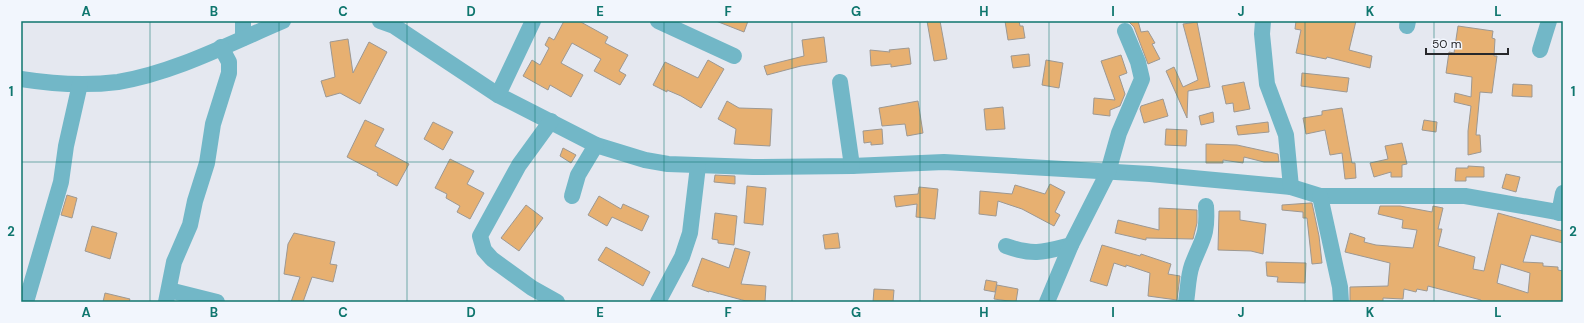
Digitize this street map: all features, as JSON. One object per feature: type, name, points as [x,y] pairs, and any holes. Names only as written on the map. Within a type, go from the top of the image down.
[{"type":"street","points":[[243,21],[243,38]]},
{"type":"street","points":[[21,79],[80,84],[117,82],[153,74],[283,21]]},
{"type":"street","points":[[380,21],[394,26],[498,95],[551,120],[596,145],[645,160],[698,166],[852,166],[944,162],[1108,172],[1291,188],[1320,196],[1465,196],[1561,213],[1563,193]]},
{"type":"street","points":[[498,95],[533,21]]},
{"type":"street","points":[[658,21],[734,56]]},
{"type":"street","points":[[1263,21],[1262,34],[1267,84],[1286,135],[1291,188]]},
{"type":"street","points":[[1540,50],[1549,21]]},
{"type":"street","points":[[1047,302],[1071,245],[1108,172],[1119,133],[1142,79],[1138,62],[1125,31]]},
{"type":"street","points":[[217,302],[167,296],[174,262],[190,225],[195,201],[207,163],[213,124],[229,73],[229,62],[221,47]]},
{"type":"street","points":[[840,82],[852,166]]},
{"type":"street","points":[[26,302],[61,182],[66,146],[80,84]]},
{"type":"street","points":[[551,120],[519,165],[480,236],[484,250],[492,259],[532,288],[557,302]]},
{"type":"street","points":[[572,196],[578,175],[596,145]]},
{"type":"street","points":[[664,299],[682,257],[690,233],[698,166]]},
{"type":"street","points":[[1320,196],[1340,287],[1341,302]]},
{"type":"street","points":[[1186,302],[1192,266],[1203,242],[1207,226],[1206,206]]},
{"type":"street","points":[[1006,246],[1036,254],[1071,245]]},
{"type":"building","points":[[564,21],[579,21],[608,37],[605,43],[628,55],[619,71],[626,75],[620,85],[594,71],[601,59],[572,43],[561,63],[583,75],[571,97],[550,85],[548,90],[523,76],[532,60],[540,65],[549,48],[545,45],[549,37],[554,40]]},
{"type":"building","points":[[716,21],[748,21],[744,32]]},
{"type":"building","points":[[927,21],[940,21],[947,59],[934,61]]},
{"type":"building","points":[[1005,21],[1019,21],[1020,26],[1023,26],[1025,38],[1008,40]]},
{"type":"building","points":[[1128,21],[1138,21],[1141,32],[1148,31],[1155,43],[1152,44],[1160,59],[1148,64],[1134,27]]},
{"type":"building","points":[[1296,21],[1356,21],[1349,50],[1372,56],[1370,68],[1327,57],[1326,59],[1296,53],[1301,30],[1295,29]]},
{"type":"building","points":[[1197,22],[1210,87],[1188,91],[1187,118],[1166,71],[1174,67],[1183,87],[1198,80],[1183,24]]},
{"type":"building","points":[[1458,26],[1493,31],[1492,38],[1495,39],[1494,56],[1497,56],[1492,93],[1480,92],[1476,135],[1480,135],[1481,152],[1468,155],[1468,131],[1471,106],[1454,102],[1455,93],[1471,97],[1472,77],[1446,73],[1449,52],[1454,53]]},
{"type":"building","points":[[824,37],[827,62],[801,66],[767,75],[764,66],[804,56],[802,40]]},
{"type":"building","points":[[348,39],[353,73],[369,42],[387,52],[360,104],[340,93],[326,97],[321,81],[335,77],[330,42]]},
{"type":"building","points":[[909,48],[911,64],[891,67],[891,64],[871,66],[870,50],[890,52],[889,50]]},
{"type":"building","points":[[1029,54],[1030,66],[1013,68],[1011,56]]},
{"type":"building","points":[[1121,55],[1127,73],[1119,76],[1125,94],[1120,106],[1110,110],[1110,116],[1093,114],[1094,98],[1115,100],[1101,61]]},
{"type":"building","points":[[708,60],[724,69],[701,108],[681,96],[667,90],[667,92],[653,85],[665,62],[698,78]]},
{"type":"building","points":[[1046,60],[1063,63],[1059,88],[1042,85]]},
{"type":"building","points":[[1302,73],[1349,78],[1347,92],[1301,86]]},
{"type":"building","points":[[1244,82],[1250,109],[1234,112],[1233,103],[1226,104],[1222,86]]},
{"type":"building","points":[[1513,84],[1532,85],[1532,97],[1512,96]]},
{"type":"building","points":[[1163,99],[1168,116],[1144,123],[1140,109],[1141,106]]},
{"type":"building","points":[[727,101],[739,108],[772,109],[770,146],[734,144],[736,129],[718,119]]},
{"type":"building","points":[[918,101],[923,133],[907,136],[905,124],[882,126],[879,108]]},
{"type":"building","points":[[1003,107],[1005,129],[986,130],[984,109]]},
{"type":"building","points":[[1342,108],[1352,163],[1355,163],[1356,178],[1345,179],[1342,153],[1330,155],[1325,130],[1306,134],[1303,118],[1322,115],[1322,111]]},
{"type":"building","points":[[1213,112],[1214,122],[1201,125],[1199,116]]},
{"type":"building","points":[[365,120],[384,129],[375,146],[409,164],[397,186],[377,175],[378,173],[347,157]]},
{"type":"building","points":[[1424,120],[1437,122],[1436,132],[1422,130]]},
{"type":"building","points":[[433,122],[453,132],[443,150],[424,139]]},
{"type":"building","points":[[1268,122],[1269,132],[1238,135],[1236,126]]},
{"type":"building","points":[[882,129],[883,144],[871,145],[871,142],[864,143],[863,131]]},
{"type":"building","points":[[1166,129],[1187,130],[1186,146],[1165,145]]},
{"type":"building","points":[[1402,143],[1407,164],[1402,165],[1402,177],[1391,177],[1391,172],[1374,177],[1370,163],[1388,159],[1385,146]]},
{"type":"building","points":[[1206,144],[1237,145],[1278,154],[1279,162],[1264,162],[1244,157],[1243,163],[1223,160],[1223,163],[1206,163]]},
{"type":"building","points":[[563,148],[576,155],[571,163],[560,156]]},
{"type":"building","points":[[450,159],[474,171],[467,184],[484,193],[470,219],[457,212],[460,206],[446,198],[447,194],[435,188]]},
{"type":"building","points":[[1468,166],[1484,167],[1484,177],[1466,177],[1466,181],[1455,181],[1456,168],[1468,168]]},
{"type":"building","points":[[1506,174],[1520,177],[1516,192],[1502,188]]},
{"type":"building","points":[[715,175],[735,176],[735,184],[714,182]]},
{"type":"building","points":[[1050,184],[1065,192],[1055,212],[1060,215],[1054,226],[1022,209],[998,201],[996,216],[979,214],[980,191],[1012,194],[1015,185],[1045,194]]},
{"type":"building","points":[[747,186],[766,188],[763,225],[744,223]]},
{"type":"building","points":[[919,187],[938,189],[935,219],[916,217],[917,204],[896,207],[894,196],[918,194]]},
{"type":"building","points":[[67,195],[77,198],[72,218],[61,215]]},
{"type":"building","points":[[599,196],[621,209],[623,204],[649,216],[642,231],[612,217],[607,226],[588,215]]},
{"type":"building","points":[[1312,203],[1319,236],[1322,263],[1312,264],[1307,218],[1303,218],[1303,212],[1282,210],[1282,205]]},
{"type":"building","points":[[526,205],[543,218],[519,251],[501,238]]},
{"type":"building","points":[[1380,206],[1400,206],[1432,212],[1433,206],[1443,208],[1438,229],[1442,229],[1438,246],[1475,257],[1473,269],[1484,271],[1498,213],[1563,231],[1563,243],[1531,235],[1523,262],[1543,263],[1543,266],[1558,267],[1558,270],[1563,271],[1563,301],[1481,302],[1481,300],[1428,286],[1427,291],[1417,289],[1416,292],[1404,289],[1403,299],[1383,298],[1383,302],[1350,302],[1350,287],[1388,286],[1390,263],[1345,252],[1350,233],[1365,238],[1364,242],[1376,245],[1413,248],[1417,230],[1402,228],[1403,220],[1378,214]],"holes":[[[1501,264],[1530,273],[1528,293],[1497,283]]]},
{"type":"building","points":[[1159,208],[1197,210],[1197,223],[1193,239],[1146,238],[1146,240],[1115,233],[1118,220],[1159,230]]},
{"type":"building","points":[[1219,211],[1240,211],[1240,220],[1266,224],[1263,254],[1251,251],[1218,250]]},
{"type":"building","points":[[715,213],[737,216],[734,245],[718,243],[718,240],[712,239]]},
{"type":"building","points":[[92,226],[117,233],[110,259],[85,251]]},
{"type":"building","points":[[294,233],[335,242],[330,264],[337,265],[333,282],[312,277],[303,302],[291,302],[300,277],[284,274],[288,244]]},
{"type":"building","points":[[838,233],[840,248],[825,249],[823,235]]},
{"type":"building","points":[[1102,245],[1140,256],[1141,254],[1171,264],[1168,274],[1180,276],[1177,300],[1148,296],[1150,273],[1126,265],[1126,267],[1114,263],[1107,286],[1090,281]]},
{"type":"building","points":[[606,247],[650,272],[643,286],[598,260]]},
{"type":"building","points":[[735,248],[750,252],[741,284],[766,286],[765,302],[746,301],[709,292],[692,286],[702,258],[729,268]]},
{"type":"building","points":[[1266,262],[1306,263],[1305,283],[1277,282],[1278,277],[1267,276]]},
{"type":"building","points":[[986,280],[997,282],[995,292],[984,290]]},
{"type":"building","points":[[997,285],[1018,289],[1016,302],[994,299]]},
{"type":"building","points":[[874,289],[894,290],[893,302],[873,302]]},
{"type":"building","points":[[105,293],[130,299],[129,302],[103,302]]}]
